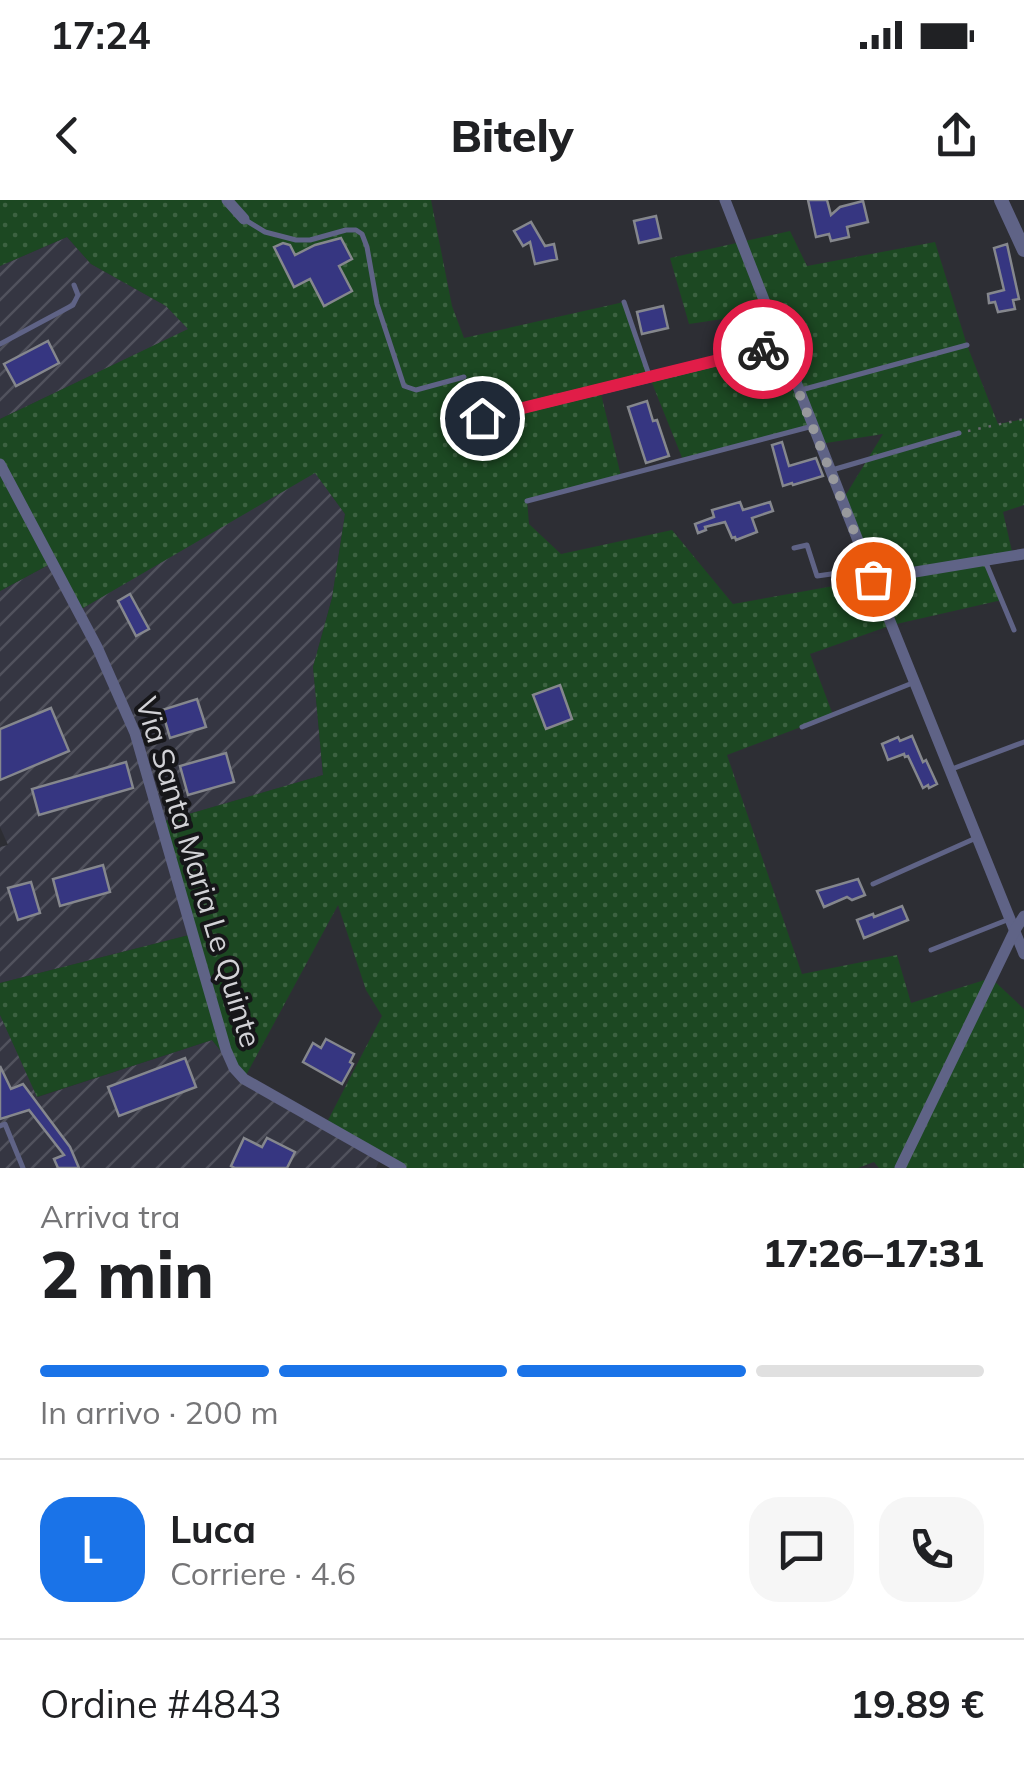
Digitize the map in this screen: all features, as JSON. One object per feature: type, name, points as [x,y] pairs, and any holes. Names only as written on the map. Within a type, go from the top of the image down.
[{"type":"street","points":[[228,200],[244,218]]},
{"type":"street","points":[[725,200],[1024,954]]},
{"type":"street","points":[[1001,200],[1024,250]]},
{"type":"street","points":[[482,418],[780,345]]},
{"type":"street","name":"Via Santa Maria Le Quinte","points":[[0,464],[97,647],[135,732],[234,1068],[244,1078],[402,1168]]},
{"type":"street","points":[[871,574],[1024,554]]},
{"type":"street","points":[[900,1168],[1012,925],[1024,916]]},
{"type":"lane","points":[[244,218],[265,232],[296,240],[346,230],[362,234],[377,304],[404,386],[416,390],[464,377]]},
{"type":"lane","points":[[0,344],[74,305],[78,296],[74,285]]},
{"type":"lane","points":[[624,302],[650,377]]},
{"type":"lane","points":[[799,391],[967,345]]},
{"type":"lane","points":[[527,500],[813,426]]},
{"type":"lane","points":[[830,470],[958,433]]},
{"type":"lane","points":[[794,548],[806,544],[817,576],[871,574]]},
{"type":"lane","points":[[986,560],[1014,630]]},
{"type":"lane","points":[[802,727],[915,682]]},
{"type":"lane","points":[[950,769],[1024,742]]},
{"type":"lane","points":[[873,884],[978,837]]},
{"type":"lane","points":[[931,950],[1012,925]]},
{"type":"lane","points":[[0,1126],[5,1124],[24,1168]]},
{"type":"path","points":[[968,432],[1024,419]]},
{"type":"shaded area","points":[[67,237],[91,264],[166,306],[189,329],[0,419],[0,266]]},
{"type":"shaded area","points":[[315,472],[345,514],[332,598],[313,667],[323,775],[162,822],[193,934],[0,983],[0,847],[8,845],[0,827],[0,591],[52,563],[79,610]]},
{"type":"shaded area","points":[[0,1015],[38,1097],[212,1040],[241,1077],[382,1155],[376,1168],[0,1168]]},
{"type":"green space","points":[[0,200],[431,200],[452,306],[464,338],[624,302],[650,377],[735,356],[723,319],[689,324],[670,258],[790,231],[807,266],[935,242],[967,345],[998,424],[1024,419],[1024,505],[1003,512],[1013,556],[986,560],[1002,600],[892,625],[810,654],[833,715],[727,755],[802,974],[897,955],[911,1003],[991,978],[1024,1009],[1024,1168],[879,1168],[874,1162],[858,1168],[407,1168],[326,1124],[382,1016],[366,990],[338,905],[244,1079],[212,1040],[37,1097],[0,1015],[0,983],[193,934],[161,822],[323,775],[313,667],[332,598],[345,514],[315,473],[78,611],[52,563],[0,591],[0,419],[188,329],[166,306],[91,264],[67,237],[0,266]],"holes":[[[650,378],[683,460],[813,427],[820,444],[883,434],[842,501],[873,579],[733,604],[672,530],[561,554],[529,524],[527,500],[621,476],[600,390]]]},
{"type":"building","points":[[808,200],[827,200],[831,215],[840,207],[863,201],[868,222],[847,227],[849,237],[831,241],[829,234],[816,237]]},
{"type":"building","points":[[656,216],[661,238],[639,243],[634,221]]},
{"type":"building","points":[[531,222],[545,246],[554,244],[557,259],[535,264],[530,242],[523,246],[514,231]]},
{"type":"building","points":[[341,238],[352,259],[339,266],[352,291],[324,306],[310,279],[294,287],[274,247],[290,245],[295,255]]},
{"type":"building","points":[[1007,244],[1019,299],[1013,300],[1015,309],[998,312],[995,302],[989,303],[988,294],[1004,290],[994,248]]},
{"type":"building","points":[[663,306],[668,328],[642,334],[637,312]]},
{"type":"building","points":[[48,341],[59,363],[16,386],[4,364]]},
{"type":"building","points":[[647,401],[669,456],[646,463],[628,407]]},
{"type":"building","points":[[782,442],[789,466],[816,458],[823,476],[783,486],[772,445]]},
{"type":"building","points":[[740,502],[743,510],[770,502],[773,511],[752,518],[757,532],[736,540],[725,522],[698,533],[695,524],[714,517],[712,510]]},
{"type":"building","points":[[130,594],[149,629],[136,636],[118,601]]},
{"type":"building","points":[[560,685],[572,719],[546,729],[533,695]]},
{"type":"building","points":[[197,699],[206,727],[170,738],[162,710]]},
{"type":"building","points":[[51,708],[69,751],[0,780],[0,729]]},
{"type":"building","points":[[912,736],[937,784],[929,788],[923,788],[908,756],[888,760],[882,744]]},
{"type":"building","points":[[226,753],[234,782],[188,795],[180,766]]},
{"type":"building","points":[[126,762],[133,788],[39,815],[32,789]]},
{"type":"building","points":[[103,865],[110,892],[60,906],[53,879]]},
{"type":"building","points":[[858,879],[865,895],[852,900],[847,897],[824,907],[817,891]]},
{"type":"building","points":[[31,882],[40,913],[18,920],[8,888]]},
{"type":"building","points":[[902,906],[908,920],[864,938],[857,920]]},
{"type":"building","points":[[326,1039],[354,1054],[342,1084],[303,1062],[313,1043],[321,1048]]},
{"type":"building","points":[[185,1058],[196,1087],[119,1116],[108,1087]]},
{"type":"building","points":[[0,1066],[11,1089],[23,1084],[70,1147],[79,1168],[58,1168],[54,1159],[64,1155],[29,1110],[0,1119]]},
{"type":"building","points":[[244,1138],[262,1147],[267,1138],[295,1152],[287,1168],[235,1168],[231,1166]]},
{"type":"way so far","points":[[763,349],[780,345],[873,579]]},
{"type":"route","points":[[482,418],[763,349]]}]
